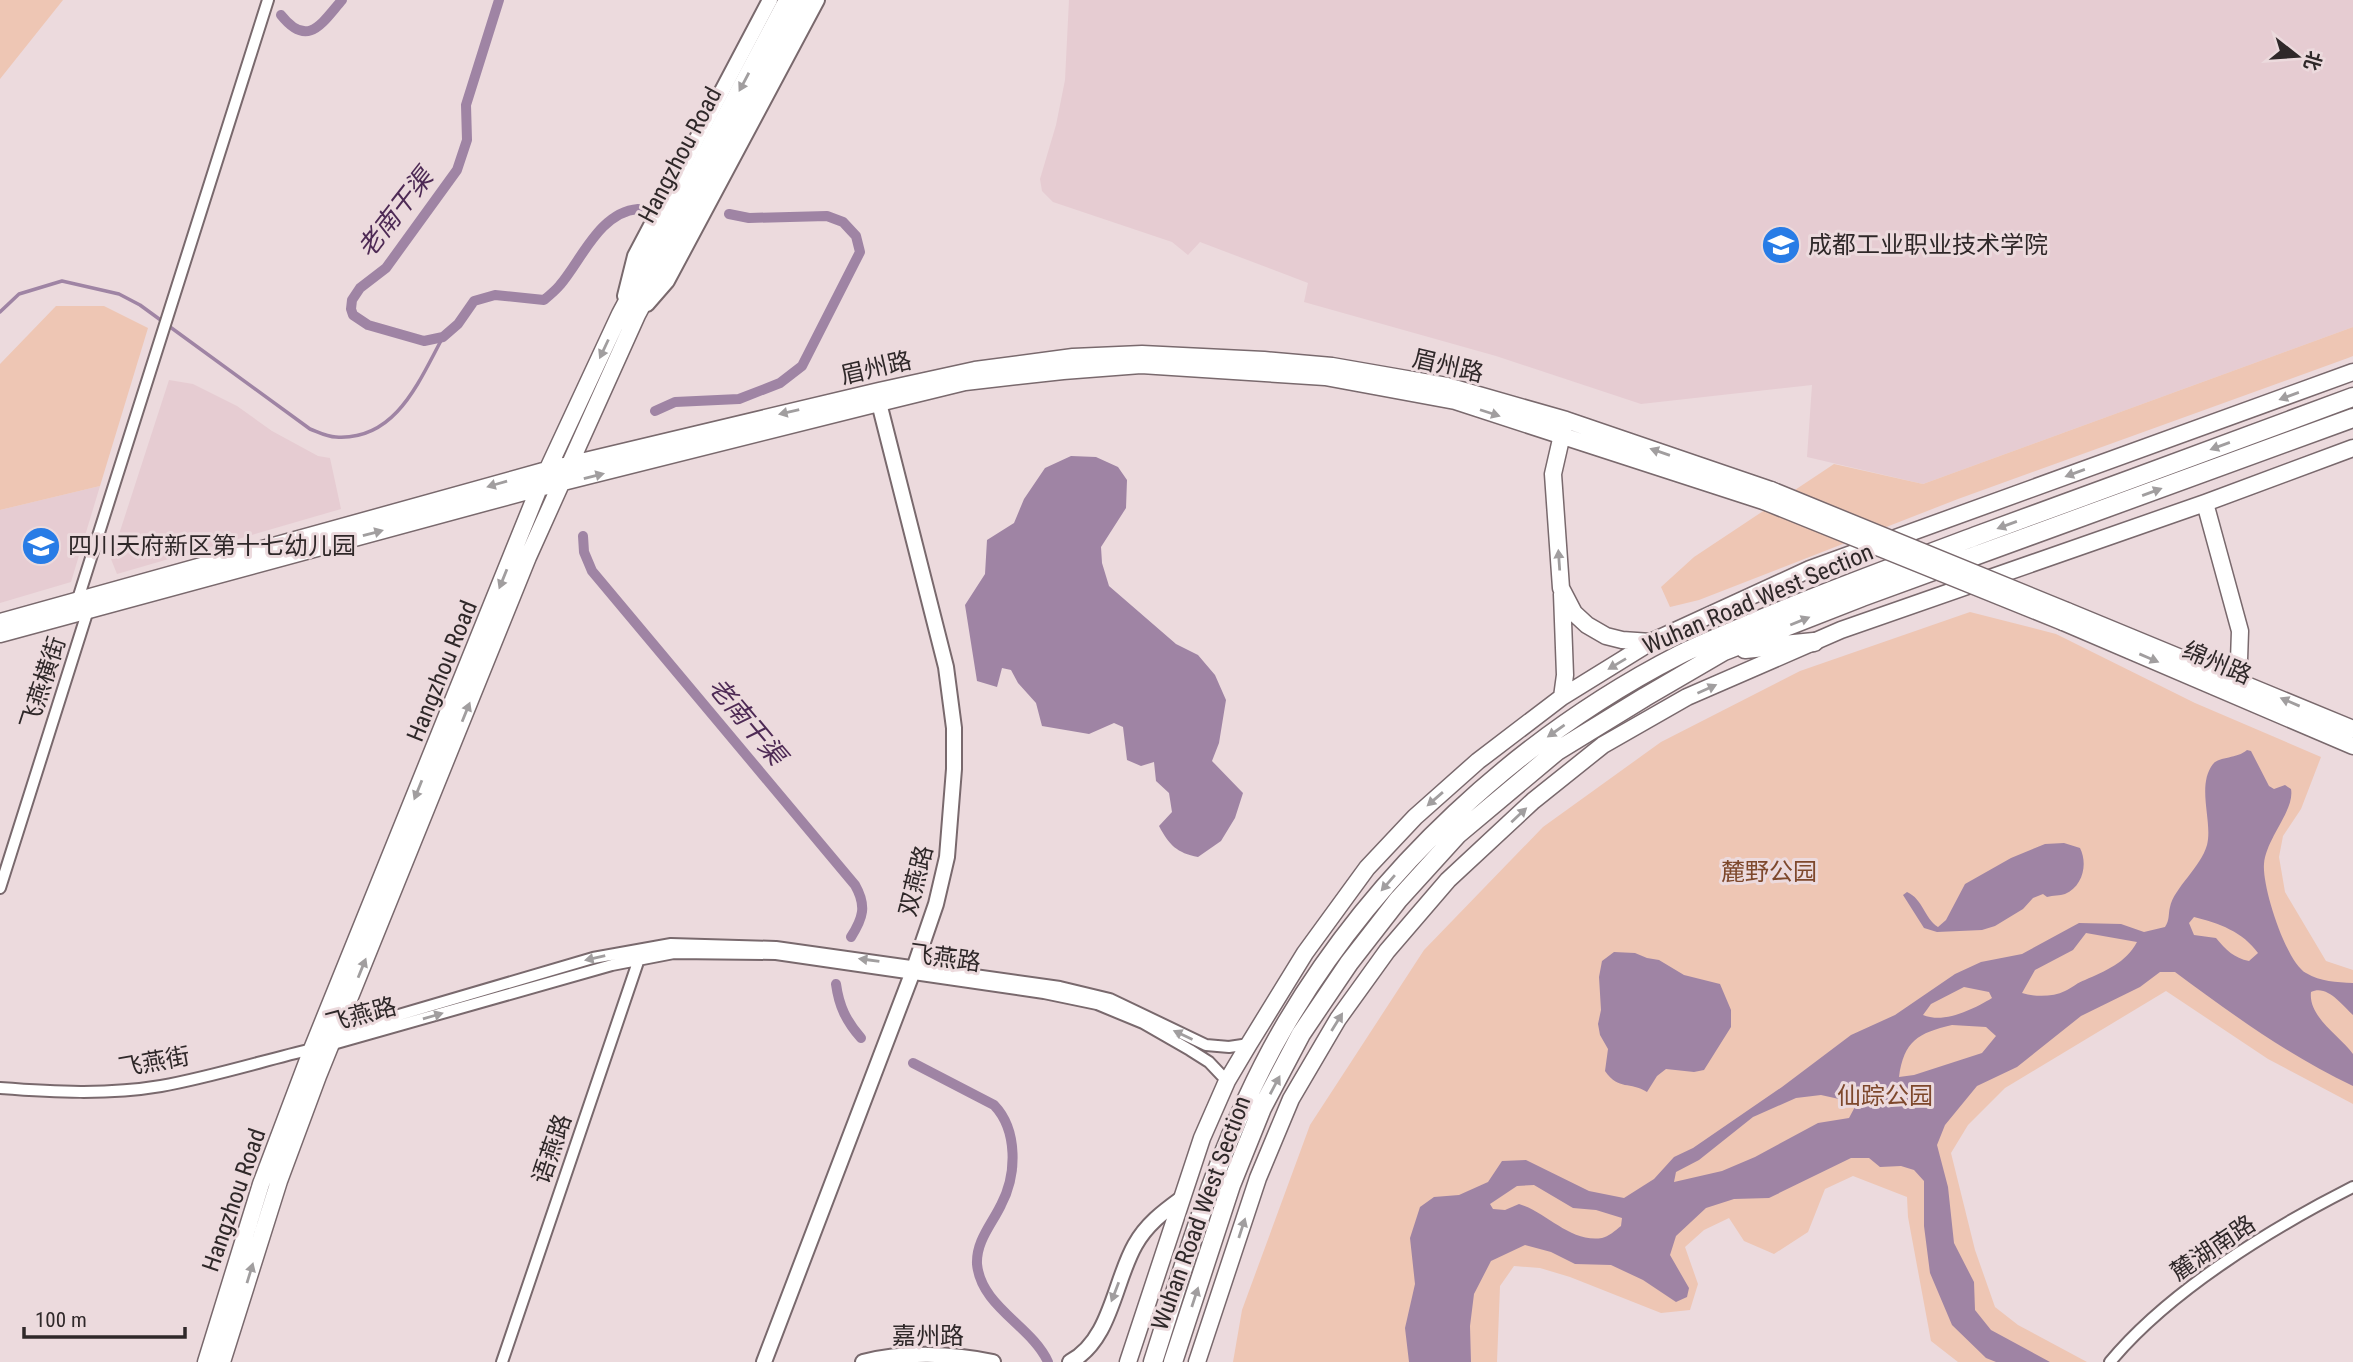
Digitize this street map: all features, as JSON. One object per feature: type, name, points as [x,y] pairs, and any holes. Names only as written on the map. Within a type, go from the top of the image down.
[{"type":"highway","name":"Wuhan Road West Section","points":[[1153,1362],[1215,1170],[1250,1092],[1285,1025],[1332,953],[1384,887],[1446,820],[1542,741],[1610,693],[1681,654],[1814,597],[2353,397]]},
{"type":"highway","name":"Wuhan Road West Section","points":[[1173,1362],[1231,1185],[1262,1108],[1301,1034],[1349,963],[1398,900],[1458,834],[1557,751],[1724,651],[1862,597],[2353,418]]},
{"type":"highway","points":[[1724,651],[1814,642]]},
{"type":"main road","points":[[783,25],[787,0]]},
{"type":"main road","points":[[783,25],[804,0]]},
{"type":"main road","name":"Hangzhou Road","points":[[206,1362],[261,1184],[312,1049],[539,488],[783,25]]},
{"type":"main road","name":"Hangzhou Road","points":[[222,1362],[279,1181],[333,1039],[629,315]]},
{"type":"main road","points":[[0,634],[83,606],[561,484],[879,397],[965,382],[1141,366],[1325,377],[1455,401],[1564,428],[1553,474],[1565,675],[1562,697]]},
{"type":"main road","points":[[1128,1362],[1202,1138],[1227,1082],[1305,953],[1367,868],[1415,817],[1468,770],[1562,697],[1651,642],[1810,569],[2353,372]]},
{"type":"main road","name":"眉州路","points":[[0,622],[83,606],[570,464],[879,397]]},
{"type":"main road","name":"绵州路","points":[[1564,428],[1769,496],[2231,685],[2353,729]]},
{"type":"main road","points":[[1197,1362],[1258,1178],[1291,1099],[1338,1019],[1387,951],[1448,880],[1533,801],[1603,745],[1687,697],[1841,630],[2205,503],[2353,448]]},
{"type":"main road","points":[[2205,503],[2241,631],[2239,660],[2231,685]]},
{"type":"main road","points":[[1561,588],[1574,612],[1587,625],[1606,636],[1651,642]]},
{"type":"main road","name":"绵州路","points":[[2231,685],[2353,746]]},
{"type":"street","name":"飞燕横街","points":[[0,888],[174,297],[268,0]]},
{"type":"street","points":[[629,315],[635,256],[770,0]]},
{"type":"street","points":[[629,315],[667,281],[817,0]]},
{"type":"street","name":"双燕路","points":[[764,1362],[914,970],[936,904],[947,857],[953,802],[954,728],[946,667],[879,397]]},
{"type":"street","name":"飞燕路","points":[[312,1049],[333,1039],[612,965],[640,954],[674,953],[776,954],[1060,987],[1110,999],[1206,1045],[1229,1047],[1249,1044]]},
{"type":"street","name":"语燕路","points":[[502,1362],[640,954]]},
{"type":"street","name":"飞燕路","points":[[914,970],[1097,1004],[1143,1023],[1190,1050],[1209,1062],[1227,1082]]},
{"type":"street","name":"飞燕街","points":[[0,1088],[109,1091],[161,1086],[312,1049]]},
{"type":"street","name":"麓湖南路","points":[[2110,1362],[2149,1320],[2205,1276],[2308,1210],[2353,1187]]},
{"type":"street","points":[[1070,1362],[1088,1347],[1102,1326],[1124,1268],[1144,1230],[1156,1217],[1181,1199]]},
{"type":"street","name":"嘉州路","points":[[863,1362],[897,1357],[938,1356],[993,1362]]},
{"type":"shaded area","name":"成都工业职业技术学院","points":[[1069,0],[2353,0],[2353,327],[1923,484],[1807,457],[1812,385],[1641,404],[1496,356],[1304,302],[1308,283],[1200,242],[1188,255],[1172,242],[1053,202],[1042,191],[1040,179],[1056,125],[1065,80]]},
{"type":"shaded area","points":[[169,380],[193,384],[237,406],[272,431],[318,456],[330,458],[341,509],[117,574],[111,559]]},
{"type":"shaded area","points":[[1071,456],[1096,457],[1118,467],[1127,480],[1126,508],[1101,547],[1102,563],[1109,586],[1176,644],[1198,655],[1215,675],[1226,700],[1219,743],[1212,761],[1243,793],[1235,818],[1221,841],[1198,857],[1179,850],[1163,833],[1159,826],[1172,812],[1169,793],[1156,781],[1154,762],[1141,766],[1127,760],[1123,727],[1114,723],[1089,734],[1042,726],[1036,703],[1018,683],[1011,670],[1002,668],[997,687],[977,681],[965,605],[985,574],[987,540],[1014,523],[1024,499],[1045,468]]},
{"type":"shaded area","name":"四川天府新区第十七幼儿园","points":[[100,486],[71,582],[0,603],[0,510]]},
{"type":"shaded area","points":[[2251,751],[2269,786],[2274,789],[2285,785],[2291,789],[2289,806],[2270,844],[2264,864],[2271,906],[2283,940],[2298,966],[2306,973],[2329,981],[2353,983],[2353,1015],[2339,1001],[2323,991],[2311,992],[2311,1001],[2326,1026],[2353,1054],[2353,1086],[2284,1048],[2175,972],[2160,972],[2140,987],[2081,1016],[2017,1067],[1977,1086],[1945,1125],[1937,1145],[1948,1187],[1954,1243],[1974,1282],[1975,1310],[1991,1330],[2050,1362],[1996,1362],[1986,1358],[1952,1325],[1930,1273],[1924,1226],[1924,1181],[1914,1170],[1901,1166],[1880,1167],[1869,1158],[1851,1158],[1769,1198],[1734,1199],[1706,1208],[1676,1236],[1670,1255],[1689,1288],[1687,1297],[1676,1302],[1643,1280],[1611,1265],[1575,1264],[1551,1252],[1525,1245],[1491,1261],[1474,1294],[1470,1326],[1471,1362],[1409,1362],[1405,1328],[1415,1284],[1410,1238],[1420,1207],[1434,1197],[1459,1195],[1488,1182],[1502,1161],[1526,1160],[1589,1191],[1624,1198],[1654,1179],[1674,1157],[1693,1148],[1782,1087],[1851,1035],[1895,1015],[1955,974],[1981,962],[2022,954],[2079,923],[2121,924],[2144,932],[2165,927],[2172,900],[2207,845],[2205,793],[2208,773],[2216,761]],"holes":[[[2194,917],[2221,925],[2245,939],[2258,953],[2249,961],[2239,958],[2216,938],[2194,935],[2189,923]],[[2086,933],[2137,942],[2127,956],[2114,966],[2055,994],[2038,996],[2022,993],[2035,970],[2073,950]],[[1964,987],[1989,992],[1992,998],[1968,1011],[1949,1016],[1940,1018],[1923,1015],[1931,1004]],[[1952,1025],[1986,1027],[1996,1036],[1982,1053],[1914,1075],[1899,1077],[1909,1047],[1930,1031]],[[1821,1095],[1857,1103],[1849,1118],[1818,1123],[1755,1157],[1722,1171],[1674,1182],[1676,1172],[1699,1160],[1753,1117],[1796,1098]],[[1534,1185],[1573,1208],[1596,1210],[1622,1218],[1621,1226],[1604,1237],[1590,1238],[1569,1232],[1519,1204],[1505,1210],[1493,1209],[1490,1204],[1517,1186]]]},
{"type":"shaded area","points":[[2064,843],[2080,848],[2084,861],[2076,886],[2063,895],[2047,897],[2043,894],[2033,898],[2023,909],[1995,926],[1982,930],[1937,932],[1924,928],[1903,895],[1907,892],[1912,895],[1938,927],[1946,920],[1965,884],[2011,858],[2045,844]]},
{"type":"shaded area","points":[[1614,952],[1635,953],[1659,960],[1684,975],[1720,984],[1731,1010],[1731,1027],[1704,1070],[1694,1072],[1666,1069],[1657,1076],[1647,1092],[1620,1084],[1605,1071],[1608,1049],[1600,1035],[1598,1024],[1601,1010],[1599,977],[1602,961]]},
{"type":"green space","points":[[0,0],[63,0],[0,79]]},
{"type":"green space","points":[[56,306],[104,306],[148,328],[100,486],[0,510],[0,364]]},
{"type":"green space","points":[[2353,327],[2353,356],[2348,358],[1958,499],[1699,600],[1670,607],[1661,587],[1694,557],[1834,464],[1923,484]]},
{"type":"green space","name":"麓野公园","points":[[1970,612],[2056,634],[2195,703],[2321,757],[2301,809],[2283,836],[2279,857],[2285,892],[2326,961],[2353,970],[2353,1104],[2268,1059],[2166,991],[2005,1088],[1968,1125],[1951,1153],[1975,1250],[1995,1307],[2018,1325],[2087,1362],[1958,1362],[1931,1341],[1908,1217],[1907,1197],[1853,1176],[1825,1189],[1808,1232],[1774,1254],[1744,1241],[1729,1218],[1704,1230],[1685,1247],[1698,1284],[1690,1310],[1661,1313],[1570,1277],[1540,1268],[1514,1266],[1500,1286],[1497,1362],[1233,1362],[1242,1310],[1310,1125],[1424,950],[1543,827],[1661,742],[1800,671]]},
{"type":"waterway","name":"老南干渠","points":[[281,15],[299,30],[307,31],[321,24],[342,0]]},
{"type":"waterway","name":"老南干渠","points":[[499,0],[466,105],[467,140],[457,170],[386,268],[360,288],[352,300],[353,315],[368,325],[424,341],[443,337],[458,324],[474,301],[495,295],[544,300],[560,285],[602,228],[613,218],[638,209]]},
{"type":"waterway","name":"老南干渠","points":[[655,411],[675,402],[739,399],[780,383],[802,366],[860,252],[856,236],[843,222],[827,216],[749,218],[729,214]]},
{"type":"waterway","points":[[0,312],[19,294],[62,281],[119,294],[140,305],[310,429],[336,437],[357,436],[390,419],[425,372],[443,337]]},
{"type":"waterway","name":"老南干渠","points":[[583,536],[584,552],[592,571],[855,885],[861,899],[862,912],[851,937]]},
{"type":"waterway","name":"老南干渠","points":[[836,984],[844,1013],[861,1038]]},
{"type":"waterway","name":"老南干渠","points":[[913,1063],[994,1105],[1002,1115],[1011,1140],[1010,1180],[1001,1205],[982,1240],[977,1264],[988,1292],[1041,1349],[1048,1362]]},
{"type":"place","name":"成都工业职业技术学院","points":[[1781,245]]},
{"type":"place","name":"四川天府新区第十七幼儿园","points":[[41,546]]},
{"type":"park label","name":"仙踪公园","points":[[1885,1096]]}]
